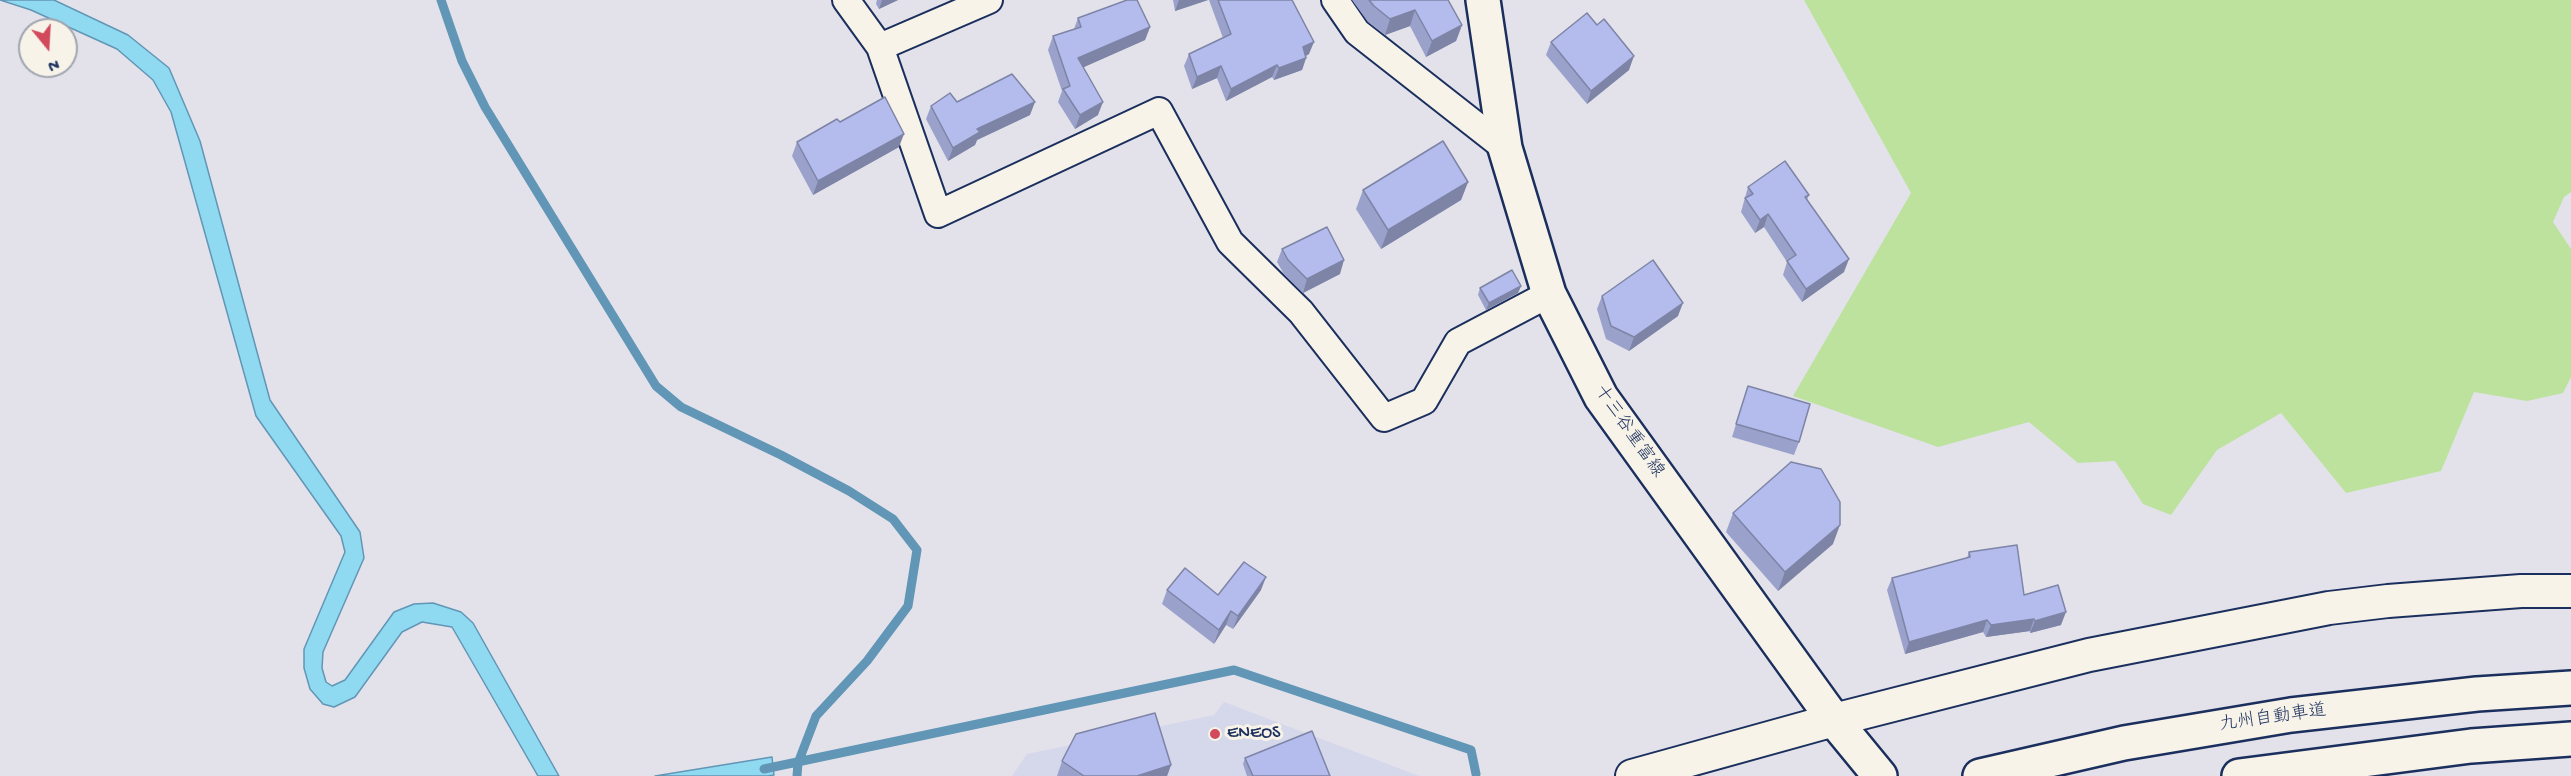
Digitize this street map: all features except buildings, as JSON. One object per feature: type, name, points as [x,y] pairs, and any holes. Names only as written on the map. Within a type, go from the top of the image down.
[{"type":"main road","name":"十三谷重富線","points":[[1483,0],[1505,148],[1549,294],[1601,397],[1834,720],[1880,776]]},
{"type":"main road","name":"九州自動車道","points":[[1980,776],[2124,743],[2291,715],[2477,694],[2571,688]]},
{"type":"main road","points":[[2239,776],[2471,746],[2571,739]]},
{"type":"street","points":[[846,0],[880,47],[938,214],[1159,111],[1230,242],[1301,312],[1384,418],[1424,401],[1458,342],[1549,294]]},
{"type":"street","points":[[880,47],[989,0]]},
{"type":"street","points":[[1335,0],[1357,32],[1505,148]]},
{"type":"street","points":[[1632,776],[1834,720],[2089,655],[2329,608],[2521,591],[2571,591]]},
{"type":"shaded area","name":"ENEOS","points":[[1224,702],[1419,776],[1012,776],[1027,754],[1214,715]]},
{"type":"green space","points":[[1804,0],[2571,0],[2571,192],[2564,197],[2553,222],[2571,249],[2571,377],[2563,393],[2527,401],[2474,392],[2441,471],[2346,493],[2281,413],[2217,450],[2171,515],[2143,504],[2115,461],[2078,463],[2029,422],[1938,447],[1793,396],[1911,193]]},
{"type":"water","points":[[0,0],[54,0],[128,35],[169,68],[200,141],[270,400],[360,532],[364,558],[323,652],[322,668],[326,682],[332,686],[345,680],[394,612],[414,604],[433,603],[461,612],[473,623],[559,776],[538,776],[452,627],[422,622],[402,632],[355,697],[334,707],[323,704],[310,689],[304,668],[304,649],[345,552],[341,536],[256,416],[171,112],[153,80],[117,49],[78,31],[78,18],[49,18]]},
{"type":"water","points":[[772,757],[774,775],[768,776],[655,776]]},
{"type":"waterway","points":[[441,0],[462,61],[485,107],[656,386],[681,407],[849,491],[893,519],[917,550],[908,606],[867,661],[816,716],[798,763],[797,776]]},
{"type":"waterway","points":[[764,769],[1234,670],[1471,750],[1476,774]]},
{"type":"place","name":"ENEOS","points":[[1215,734]]}]
